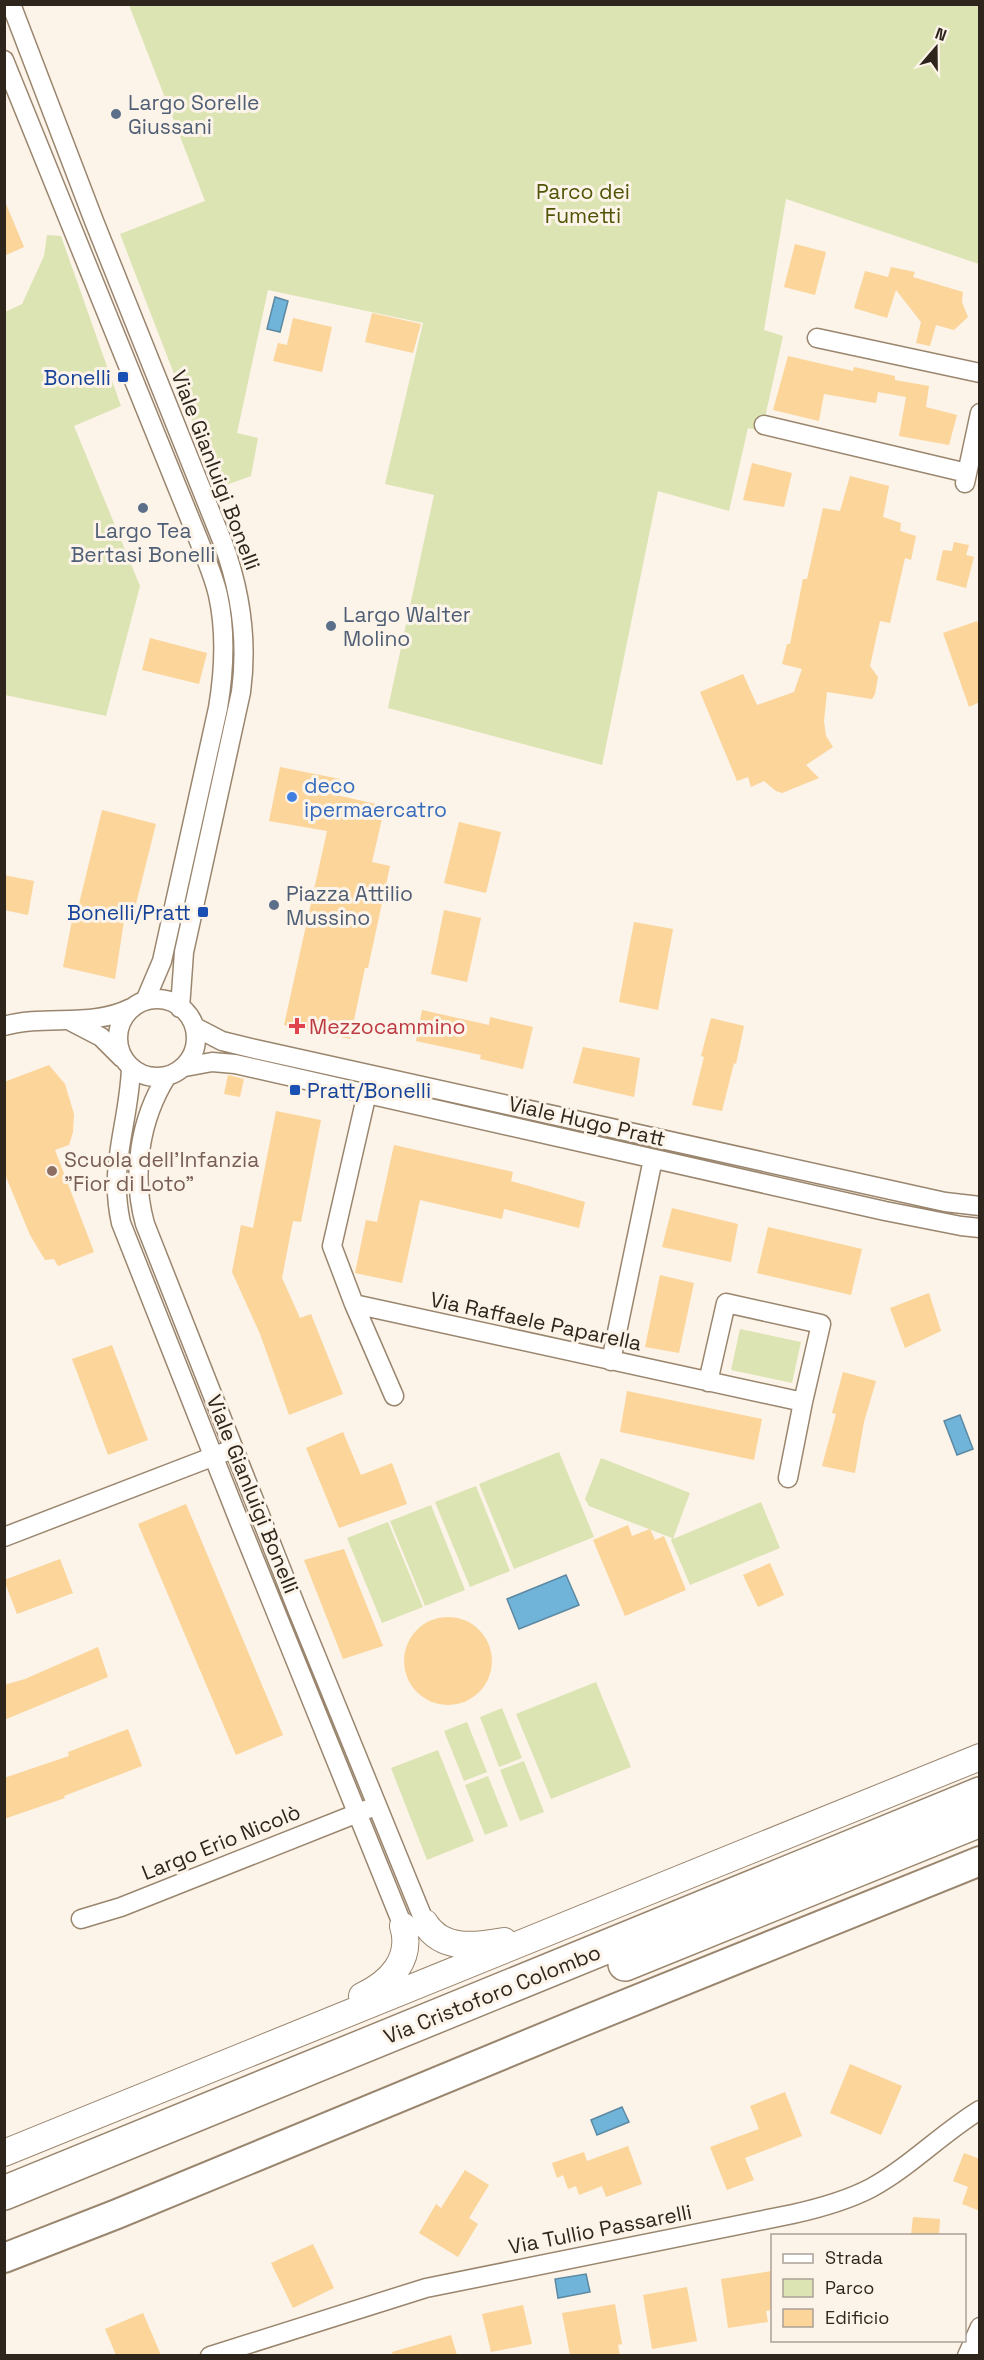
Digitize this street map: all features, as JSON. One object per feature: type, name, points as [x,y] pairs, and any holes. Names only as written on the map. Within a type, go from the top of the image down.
[{"type":"highway","name":"Via Cristoforo Colombo","points":[[4,2193],[980,1794]]},
{"type":"highway","name":"Via Cristoforo Colombo","points":[[4,2217],[980,1820]]},
{"type":"main road","name":"Via Cristoforo Colombo","points":[[4,2153],[980,1757]]},
{"type":"main road","points":[[4,2258],[117,2214],[584,2021],[980,1861]]},
{"type":"main road","points":[[277,2044],[302,2025],[374,1990],[388,1980],[397,1970],[406,1938],[414,1924],[443,1939],[466,1946],[548,1933]]},
{"type":"street","name":"Viale Gianluigi Bonelli","points":[[11,4],[102,242],[223,543],[242,609],[244,657],[241,692],[184,952],[180,1008]]},
{"type":"street","name":"Viale Gianluigi Bonelli","points":[[4,60],[11,96],[199,541],[214,581],[221,613],[223,656],[218,708],[162,961],[138,1004]]},
{"type":"street","points":[[817,338],[980,373]]},
{"type":"street","points":[[764,425],[966,479],[980,413]]},
{"type":"street","points":[[4,1026],[31,1020],[65,1019],[103,1018],[138,1004],[163,1000],[180,1008],[195,1027],[196,1045],[185,1067],[167,1076],[147,1076],[127,1064],[102,1037],[65,1019]]},
{"type":"street","points":[[127,1064],[118,1047],[118,1034],[121,1021],[138,1004]]},
{"type":"street","name":"Viale Hugo Pratt","points":[[195,1027],[222,1041],[243,1047],[945,1202],[980,1206]]},
{"type":"street","name":"Viale Hugo Pratt","points":[[185,1067],[204,1063],[228,1063],[926,1220],[980,1228]]},
{"type":"street","name":"Viale Gianluigi Bonelli","points":[[127,1064],[128,1106],[117,1161],[116,1184],[120,1215],[138,1269],[359,1812],[414,1924]]},
{"type":"street","name":"Viale Gianluigi Bonelli","points":[[167,1076],[152,1104],[140,1151],[138,1186],[140,1205],[152,1245],[377,1805],[414,1924]]},
{"type":"street","points":[[367,1093],[332,1246],[354,1304],[394,1396]]},
{"type":"street","points":[[611,1361],[653,1160]]},
{"type":"street","points":[[708,1382],[726,1303],[821,1324],[788,1478]]},
{"type":"street","name":"Via Raffaele Paparella","points":[[354,1304],[803,1402]]},
{"type":"street","points":[[4,1537],[235,1448]]},
{"type":"street","name":"Largo Erio Nicolò","points":[[81,1920],[377,1805]]},
{"type":"street","name":"Via Tullio Passarelli","points":[[210,2355],[426,2288],[793,2214],[834,2203],[859,2194],[883,2180],[980,2110]]},
{"type":"street","points":[[967,2355],[980,2327]]},
{"type":"green space","name":"Parco dei Fumetti","points":[[129,5],[979,5],[979,264],[786,199],[764,330],[783,336],[762,431],[748,428],[729,511],[658,491],[602,765],[388,708],[434,495],[385,484],[423,323],[268,290],[237,433],[258,438],[251,476],[218,488],[120,234],[205,201]]},
{"type":"green space","points":[[47,235],[61,236],[121,406],[74,426],[140,586],[106,716],[5,695],[5,312],[22,304],[44,256]]},
{"type":"green space","points":[[740,1329],[801,1342],[792,1383],[731,1370]]},
{"type":"green space","points":[[559,1452],[594,1537],[514,1569],[479,1484]]},
{"type":"green space","points":[[601,1458],[690,1493],[673,1539],[761,1502],[780,1548],[690,1585],[672,1538],[589,1506],[585,1499]]},
{"type":"green space","points":[[476,1486],[510,1571],[470,1587],[435,1502]]},
{"type":"green space","points":[[431,1505],[465,1590],[425,1606],[390,1521]]},
{"type":"green space","points":[[388,1522],[423,1607],[382,1623],[347,1538]]},
{"type":"green space","points":[[596,1682],[631,1767],[551,1799],[516,1714]]},
{"type":"green space","points":[[502,1708],[522,1758],[499,1767],[480,1717]]},
{"type":"green space","points":[[467,1722],[487,1772],[464,1781],[444,1731]]},
{"type":"green space","points":[[438,1750],[474,1841],[427,1860],[391,1768]]},
{"type":"green space","points":[[524,1761],[544,1812],[520,1821],[500,1770]]},
{"type":"green space","points":[[488,1776],[508,1826],[485,1835],[465,1785]]},
{"type":"water","points":[[275,297],[288,301],[280,332],[267,329]]},
{"type":"water","points":[[960,1415],[973,1449],[957,1455],[944,1421]]},
{"type":"water","points":[[566,1575],[579,1605],[519,1629],[507,1599]]},
{"type":"water","points":[[622,2107],[629,2122],[597,2135],[591,2120]]},
{"type":"water","points":[[586,2274],[590,2292],[558,2298],[555,2279]]},
{"type":"building","points":[[4,199],[24,247],[4,256]]},
{"type":"building","points":[[795,244],[826,252],[815,295],[784,287]]},
{"type":"building","points":[[891,267],[915,272],[913,277],[963,292],[962,302],[968,317],[954,330],[936,325],[930,346],[916,343],[921,322],[896,290],[887,318],[854,308],[865,271],[888,277]]},
{"type":"building","points":[[372,313],[421,324],[413,353],[365,342]]},
{"type":"building","points":[[293,318],[332,327],[322,372],[273,361],[278,343],[287,345]]},
{"type":"building","points":[[788,356],[853,371],[854,367],[895,376],[895,380],[929,386],[926,407],[957,415],[949,445],[899,436],[906,397],[878,392],[876,403],[824,394],[819,421],[773,410]]},
{"type":"building","points":[[752,463],[792,473],[784,507],[743,500]]},
{"type":"building","points":[[850,476],[889,486],[883,517],[901,523],[900,531],[916,536],[911,560],[905,558],[890,623],[880,621],[870,666],[878,677],[875,694],[872,699],[827,692],[824,721],[826,736],[833,747],[806,765],[819,778],[782,793],[764,781],[751,787],[748,777],[737,781],[700,692],[743,674],[757,705],[794,692],[802,669],[782,664],[787,644],[790,644],[803,579],[807,579],[823,508],[840,511]]},
{"type":"building","points":[[954,542],[969,545],[966,555],[974,557],[966,588],[936,580],[943,550],[952,551]]},
{"type":"building","points":[[977,621],[980,629],[980,702],[969,707],[943,633]]},
{"type":"building","points":[[150,638],[207,653],[199,684],[142,670]]},
{"type":"building","points":[[280,767],[340,779],[336,795],[385,806],[372,862],[390,866],[350,1039],[284,1025],[327,831],[269,821]]},
{"type":"building","points":[[102,810],[156,824],[136,904],[127,902],[115,979],[63,967],[73,915],[76,916]]},
{"type":"building","points":[[459,822],[501,832],[486,893],[444,883]]},
{"type":"building","points":[[4,875],[34,881],[28,915],[4,910]]},
{"type":"building","points":[[444,910],[481,918],[467,982],[431,974]]},
{"type":"building","points":[[634,922],[673,929],[658,1010],[619,1002]]},
{"type":"building","points":[[422,1010],[489,1025],[490,1017],[533,1027],[523,1069],[480,1059],[481,1055],[416,1041]]},
{"type":"building","points":[[711,1018],[744,1026],[722,1111],[692,1105]]},
{"type":"building","points":[[583,1047],[640,1058],[634,1097],[573,1083]]},
{"type":"building","points":[[49,1065],[65,1084],[74,1114],[73,1132],[69,1145],[55,1150],[94,1252],[58,1266],[54,1259],[45,1260],[30,1235],[4,1172],[4,1082]]},
{"type":"building","points":[[228,1075],[244,1079],[240,1097],[224,1094]]},
{"type":"building","points":[[276,1111],[321,1120],[301,1222],[293,1221],[282,1278],[300,1318],[311,1314],[343,1394],[289,1415],[260,1334],[232,1272],[241,1225],[253,1228]]},
{"type":"building","points":[[394,1145],[513,1172],[511,1181],[585,1202],[579,1228],[504,1209],[502,1219],[420,1200],[402,1283],[355,1273],[366,1220],[377,1222]]},
{"type":"building","points":[[672,1208],[738,1224],[731,1262],[662,1247]]},
{"type":"building","points":[[768,1227],[862,1249],[851,1295],[757,1273]]},
{"type":"building","points":[[660,1275],[694,1283],[679,1353],[645,1347]]},
{"type":"building","points":[[929,1293],[941,1331],[905,1348],[890,1308]]},
{"type":"building","points":[[112,1345],[148,1440],[108,1455],[72,1359]]},
{"type":"building","points":[[843,1372],[876,1381],[864,1422],[855,1473],[822,1466],[836,1414],[832,1413]]},
{"type":"building","points":[[627,1391],[762,1419],[754,1460],[620,1432]]},
{"type":"building","points":[[343,1432],[361,1475],[392,1463],[407,1504],[339,1528],[306,1448]]},
{"type":"building","points":[[186,1504],[283,1735],[236,1755],[138,1524]]},
{"type":"building","points":[[628,1525],[632,1536],[650,1529],[655,1540],[664,1536],[686,1590],[625,1616],[593,1540]]},
{"type":"building","points":[[344,1549],[383,1646],[343,1659],[304,1560]]},
{"type":"building","points":[[60,1559],[73,1593],[17,1614],[4,1580]]},
{"type":"building","points":[[770,1563],[784,1595],[758,1607],[743,1575]]},
{"type":"building","points":[[448,1617],[465,1620],[479,1630],[489,1644],[492,1661],[489,1678],[479,1692],[465,1702],[448,1705],[431,1702],[417,1692],[407,1678],[404,1661],[407,1644],[417,1630],[431,1620]]},
{"type":"building","points":[[98,1647],[108,1677],[4,1720],[4,1685],[25,1679]]},
{"type":"building","points":[[128,1729],[142,1766],[64,1796],[65,1798],[4,1819],[4,1778],[69,1756],[68,1752]]},
{"type":"building","points":[[850,2064],[902,2086],[881,2135],[830,2113]]},
{"type":"building","points":[[785,2092],[802,2136],[745,2158],[754,2180],[727,2190],[710,2147],[759,2129],[750,2106]]},
{"type":"building","points":[[628,2146],[642,2184],[606,2197],[602,2186],[579,2195],[576,2186],[568,2189],[563,2175],[557,2178],[552,2163],[584,2152],[587,2161]]},
{"type":"building","points":[[964,2153],[980,2159],[980,2211],[962,2204],[968,2187],[953,2181]]},
{"type":"building","points":[[465,2170],[489,2185],[469,2218],[478,2224],[458,2257],[419,2233],[436,2204],[441,2208]]},
{"type":"building","points":[[913,2217],[940,2219],[939,2234],[911,2234]]},
{"type":"building","points":[[313,2244],[334,2288],[293,2308],[271,2263]]},
{"type":"building","points":[[771,2271],[771,2310],[766,2311],[768,2322],[728,2328],[721,2279]]},
{"type":"building","points":[[687,2287],[697,2341],[652,2349],[643,2295]]},
{"type":"building","points":[[615,2304],[622,2344],[618,2345],[620,2355],[570,2355],[562,2313]]},
{"type":"building","points":[[523,2305],[532,2344],[491,2352],[482,2314]]},
{"type":"building","points":[[143,2313],[161,2355],[116,2355],[105,2329]]},
{"type":"building","points":[[451,2335],[457,2355],[393,2355],[392,2352]]},
{"type":"place","name":"Largo Sorelle Giussani","points":[[116,114]]},
{"type":"place","name":"Bonelli","points":[[123,377]]},
{"type":"place","name":"Largo Tea Bertasi Bonelli","points":[[143,508]]},
{"type":"place","name":"Largo Walter Molino","points":[[331,626]]},
{"type":"place","name":"deco ipermaercatro","points":[[292,797]]},
{"type":"place","name":"Piazza Attilio Mussino","points":[[274,905]]},
{"type":"place","name":"Bonelli/Pratt","points":[[203,912]]},
{"type":"place","name":"Mezzocammino","points":[[297,1026]]},
{"type":"place","name":"Pratt/Bonelli","points":[[295,1090]]},
{"type":"place","name":"Scuola dell'Infanzia \"Fior di Loto\"","points":[[52,1171]]}]
